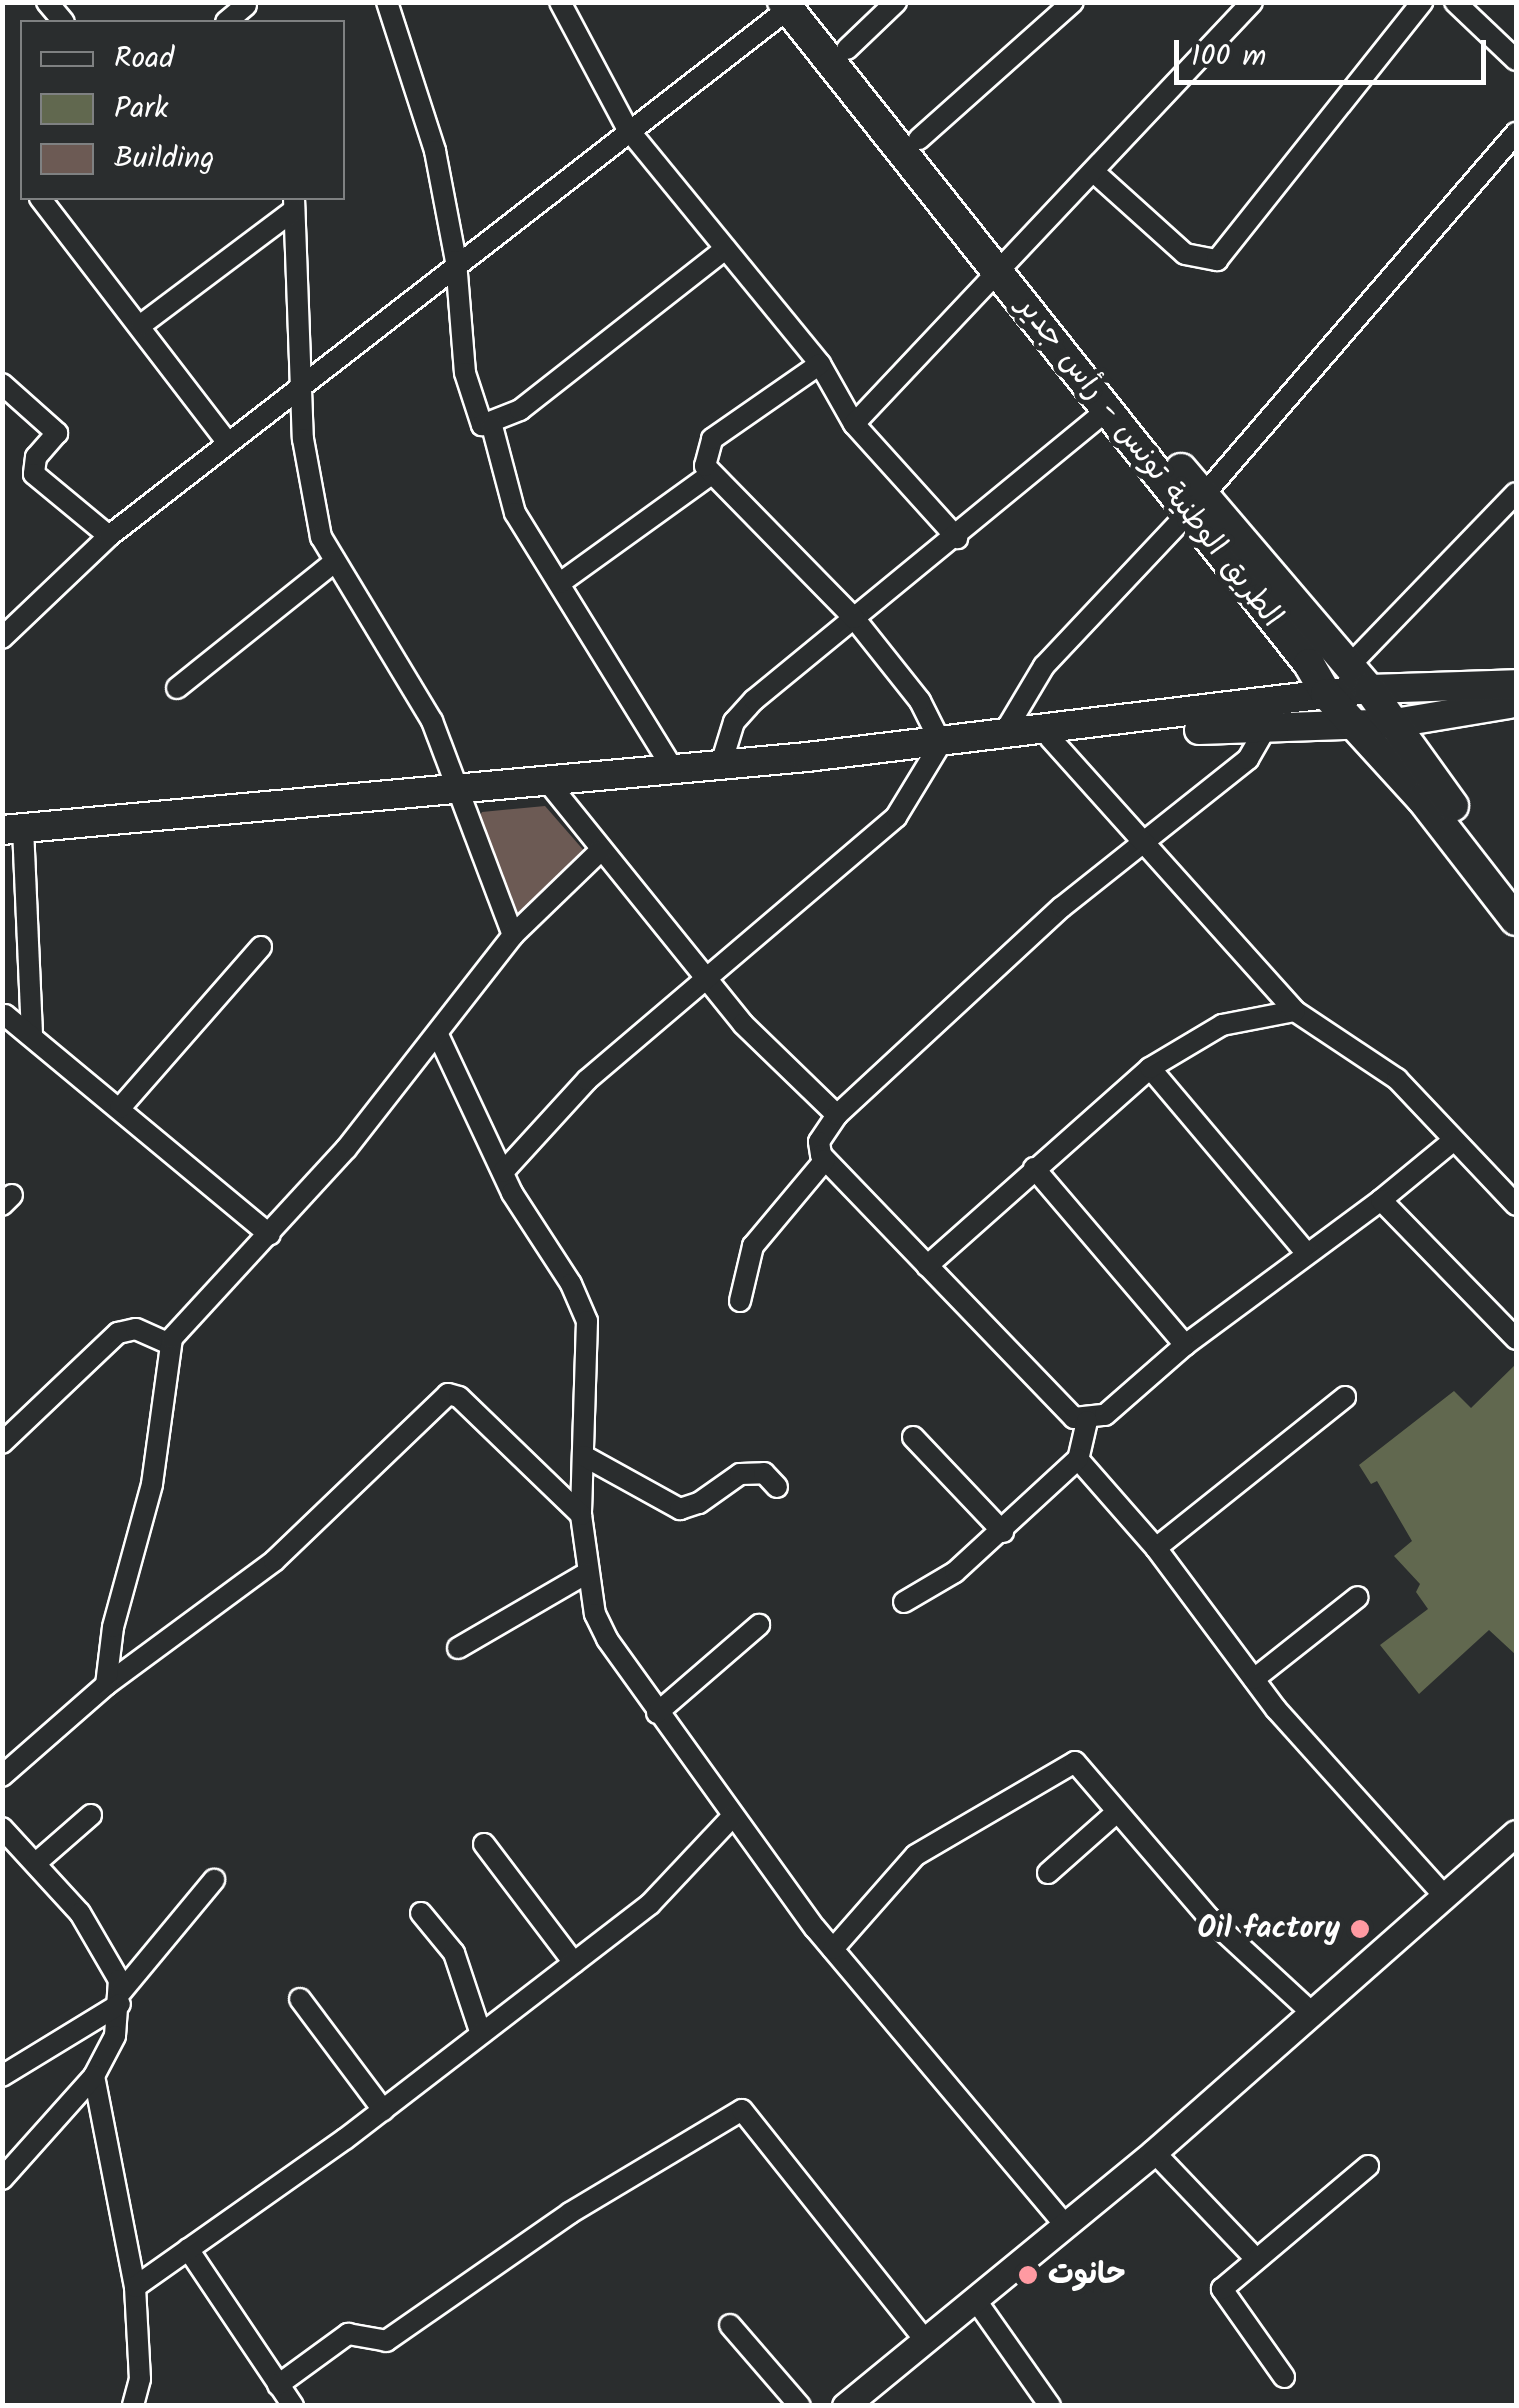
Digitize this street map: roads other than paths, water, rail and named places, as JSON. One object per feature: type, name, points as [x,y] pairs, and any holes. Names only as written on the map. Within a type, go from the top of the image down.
[{"type":"main road","name":"الطريق الوطنية تونس - رأس جدير","points":[[793,5],[847,49],[919,139],[1107,410],[1358,678],[1516,887]]},
{"type":"main road","name":"الطريق الوطنية تونس - رأس جدير","points":[[793,5],[1196,504],[1326,694],[1422,799],[1516,920]]},
{"type":"main road","points":[[947,742],[1007,728],[1276,705],[1326,694],[1358,678],[1516,684]]},
{"type":"main road","points":[[13,828],[947,742],[1394,723],[1516,703]]},
{"type":"street","points":[[386,2],[434,152],[456,261],[465,374],[479,421],[492,426]]},
{"type":"street","points":[[560,2],[627,128],[820,364],[854,424],[957,538]]},
{"type":"street","points":[[847,49],[896,2]]},
{"type":"street","points":[[919,139],[1073,2]]},
{"type":"street","points":[[854,424],[1252,2]]},
{"type":"street","points":[[1094,172],[1185,254],[1217,260],[1422,2]]},
{"type":"street","points":[[1455,2],[1516,60]]},
{"type":"street","points":[[2,638],[109,536],[300,392],[456,261],[627,128],[793,5]]},
{"type":"street","points":[[1007,728],[1044,666],[1196,504],[1516,133]]},
{"type":"street","points":[[42,200],[228,443]]},
{"type":"street","points":[[141,326],[294,204]]},
{"type":"street","points":[[294,204],[300,392],[312,500],[333,564],[432,721],[459,786],[483,867],[514,935]]},
{"type":"street","points":[[492,426],[725,249]]},
{"type":"street","points":[[503,1172],[587,1080],[710,980],[896,817],[947,742],[854,618],[710,475],[704,461],[708,442],[820,364]]},
{"type":"street","points":[[2,384],[57,433],[36,457],[34,474],[109,536]]},
{"type":"street","points":[[722,761],[742,711],[906,571],[957,538],[1107,410]]},
{"type":"street","points":[[492,426],[515,512],[672,766]]},
{"type":"street","points":[[560,582],[710,475]]},
{"type":"street","points":[[1358,678],[1516,493]]},
{"type":"street","points":[[177,688],[333,564]]},
{"type":"street","points":[[1267,726],[1248,759],[1062,907],[837,1115],[820,1142],[826,1160],[1067,1414],[1086,1421],[1110,1411],[1185,1345],[1381,1200],[1454,1140]]},
{"type":"street","points":[[1050,738],[1146,838],[1295,1011],[1374,1060],[1516,1205]]},
{"type":"street","points":[[547,781],[743,1024],[837,1115]]},
{"type":"street","points":[[13,828],[32,1036]]},
{"type":"street","points":[[106,1685],[113,1627],[152,1484],[170,1344],[270,1235],[439,1037],[514,935],[600,851]]},
{"type":"street","points":[[120,1108],[261,948]]},
{"type":"street","points":[[927,1266],[1150,1068],[1222,1025],[1295,1011]]},
{"type":"street","points":[[3,1014],[270,1235]]},
{"type":"street","points":[[439,1037],[503,1172],[587,1320],[581,1514],[587,1573],[607,1639],[832,1949],[1065,2225]]},
{"type":"street","points":[[1150,1068],[1307,1254]]},
{"type":"street","points":[[740,1301],[754,1246],[826,1160]]},
{"type":"street","points":[[1034,1168],[1185,1345]]},
{"type":"street","points":[[1381,1200],[1516,1339]]},
{"type":"street","points":[[2,1443],[118,1333],[136,1329],[170,1344]]},
{"type":"street","points":[[2,1776],[106,1685],[274,1560],[448,1394],[459,1397],[581,1514]]},
{"type":"street","points":[[1156,1548],[1345,1397]]},
{"type":"street","points":[[904,1602],[1003,1532],[1078,1459],[1086,1421]]},
{"type":"street","points":[[912,1436],[1003,1532]]},
{"type":"street","points":[[584,1456],[680,1509],[699,1504],[740,1474],[764,1473],[778,1487]]},
{"type":"street","points":[[1078,1459],[1156,1548],[1254,1680],[1446,1898]]},
{"type":"street","points":[[458,1648],[587,1573]]},
{"type":"street","points":[[1254,1680],[1358,1597]]},
{"type":"street","points":[[657,1712],[760,1625]]},
{"type":"street","points":[[832,1949],[916,1855],[1068,1762],[1081,1764],[1209,1918],[1312,2014]]},
{"type":"street","points":[[1048,1873],[1117,1812]]},
{"type":"street","points":[[36,1863],[91,1815]]},
{"type":"street","points":[[135,2287],[384,2110],[650,1904],[732,1816]]},
{"type":"street","points":[[2,1828],[36,1863],[103,1947],[121,1998],[111,2045],[94,2076],[2,2179]]},
{"type":"street","points":[[845,2406],[977,2302],[1154,2152],[1516,1833]]},
{"type":"street","points":[[484,1844],[574,1963]]},
{"type":"street","points":[[2,2076],[121,1998],[214,1880]]},
{"type":"street","points":[[421,1913],[454,1953],[481,2034]]},
{"type":"street","points":[[300,1999],[384,2110]]},
{"type":"street","points":[[94,2076],[135,2287],[140,2379],[133,2406]]},
{"type":"street","points":[[278,2385],[348,2334],[386,2341],[553,2223],[742,2110],[926,2342]]},
{"type":"street","points":[[1154,2152],[1255,2258]]},
{"type":"street","points":[[1284,2377],[1223,2297],[1228,2282],[1368,2166]]},
{"type":"street","points":[[188,2249],[293,2406]]},
{"type":"street","points":[[977,2302],[1050,2405]]},
{"type":"street","points":[[730,2325],[800,2406]]},
{"type":"place","name":"Oil factory","points":[[1360,1929]]},
{"type":"place","name":"حانوت","points":[[1028,2275]]}]
